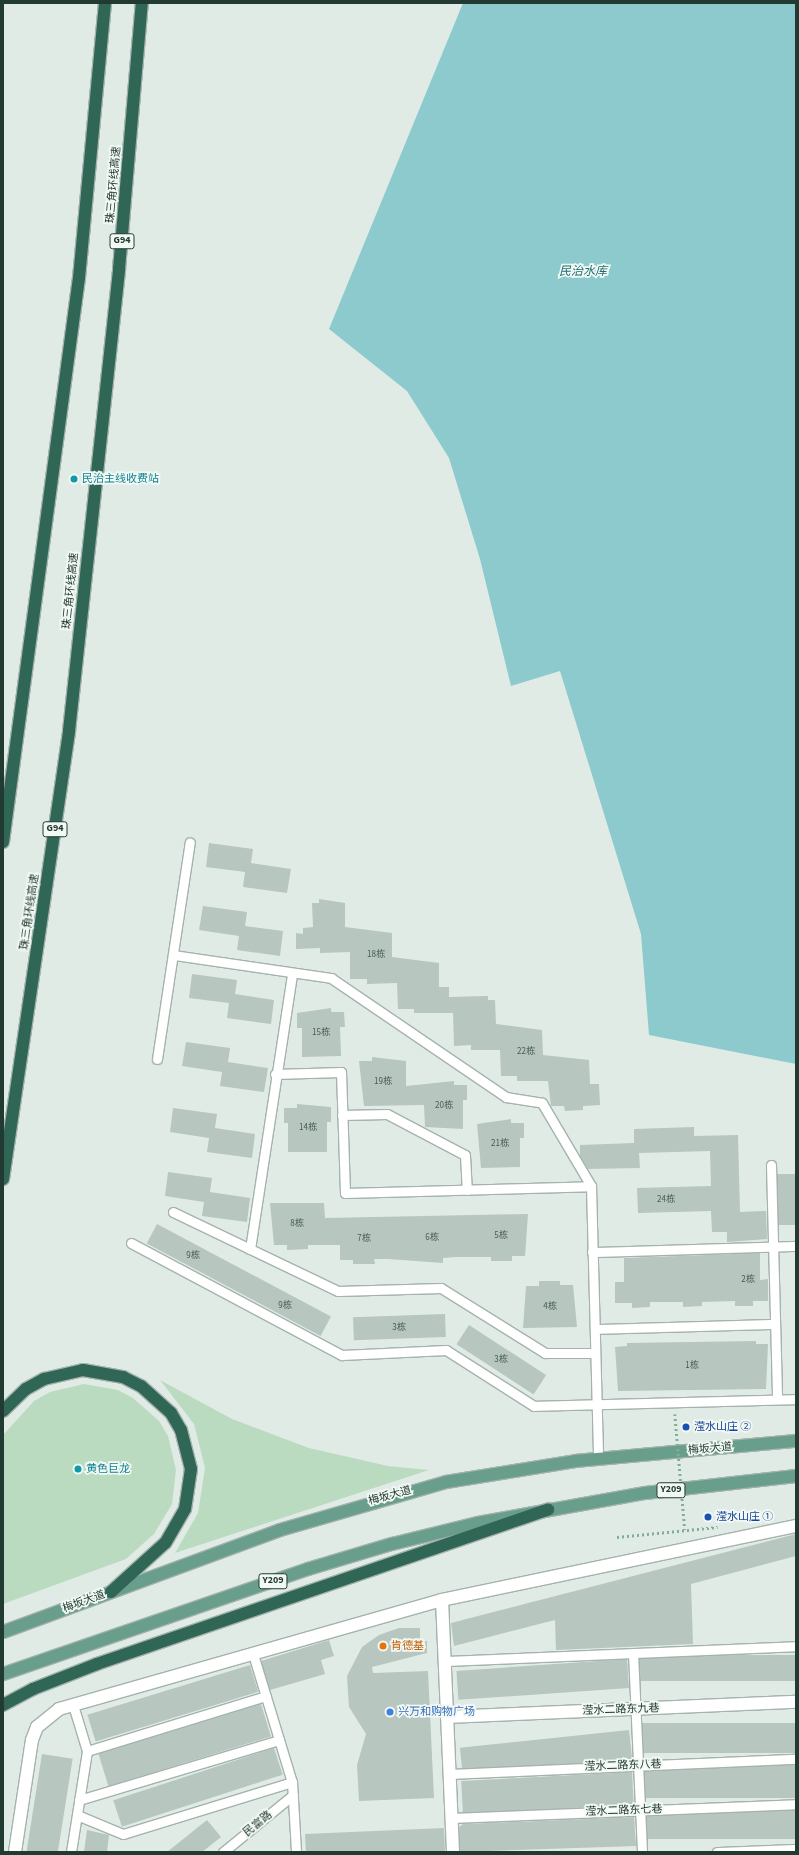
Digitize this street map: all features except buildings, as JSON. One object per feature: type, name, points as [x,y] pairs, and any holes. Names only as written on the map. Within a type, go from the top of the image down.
[{"type":"highway","points":[[3,842],[79,278],[106,3]]},
{"type":"highway","name":"珠三角环线高速","points":[[3,1179],[69,731],[119,269],[142,3]]},
{"type":"highway","points":[[3,1411],[26,1389],[44,1379],[83,1370],[123,1377],[141,1386],[174,1419],[188,1449],[191,1469],[185,1509],[165,1543],[111,1592]]},
{"type":"highway","points":[[3,1705],[33,1689],[97,1664],[548,1510]]},
{"type":"main road","name":"梅坂大道","points":[[5,1631],[280,1530],[399,1494],[493,1473],[598,1458],[796,1441]]},
{"type":"main road","name":"Y209","points":[[4,1673],[308,1568],[470,1525],[645,1493],[796,1476]]},
{"type":"street","points":[[15,1852],[32,1740],[47,1717],[73,1705],[442,1600],[796,1526]]},
{"type":"street","points":[[442,1600],[453,1852]]},
{"type":"street","name":"滢水二路东九巷","points":[[447,1717],[796,1702]]},
{"type":"lane","points":[[158,1059],[190,842]]},
{"type":"lane","points":[[174,955],[331,978],[506,1097],[542,1103],[591,1186],[598,1458]]},
{"type":"lane","points":[[250,1249],[275,1074],[292,973]]},
{"type":"lane","points":[[275,1074],[341,1072],[345,1193],[591,1186]]},
{"type":"lane","points":[[342,1115],[387,1114],[465,1155],[467,1190]]},
{"type":"lane","points":[[771,1165],[778,1399]]},
{"type":"lane","points":[[173,1212],[338,1291],[441,1288],[545,1353],[595,1353]]},
{"type":"lane","points":[[131,1243],[342,1355],[446,1350],[534,1406],[796,1399]]},
{"type":"lane","points":[[592,1252],[796,1246]]},
{"type":"lane","points":[[595,1329],[775,1324]]},
{"type":"lane","points":[[445,1661],[796,1646]]},
{"type":"lane","points":[[633,1653],[642,1852]]},
{"type":"lane","points":[[253,1654],[292,1782],[296,1852]]},
{"type":"lane","points":[[87,1751],[266,1696]]},
{"type":"lane","points":[[71,1852],[87,1751],[73,1705]]},
{"type":"lane","points":[[79,1800],[279,1740]]},
{"type":"lane","name":"滢水二路东八巷","points":[[449,1774],[796,1759]]},
{"type":"lane","points":[[77,1814],[123,1834],[292,1782]]},
{"type":"lane","name":"民富路","points":[[223,1852],[293,1795]]},
{"type":"lane","name":"滢水二路东七巷","points":[[451,1818],[796,1804]]},
{"type":"lane","points":[[717,1852],[796,1849]]},
{"type":"path","points":[[675,1414],[685,1530]]},
{"type":"path","points":[[617,1537],[725,1526]]},
{"type":"green space","points":[[160,1380],[232,1419],[309,1448],[388,1466],[429,1470],[175,1553],[198,1513],[205,1468],[194,1424]]},
{"type":"green space","points":[[84,1384],[118,1390],[133,1398],[159,1421],[168,1436],[176,1470],[172,1504],[154,1534],[126,1559],[3,1604],[3,1435],[34,1401],[50,1392]]},
{"type":"water","name":"民治水库","points":[[463,3],[796,3],[796,1064],[649,1035],[641,934],[560,671],[511,686],[480,559],[449,458],[407,391],[329,329]]},
{"type":"place","name":"民治主线收费站","points":[[74,479]]},
{"type":"place","name":"滢水山庄 ②","points":[[686,1427]]},
{"type":"place","name":"黄色巨龙","points":[[78,1469]]},
{"type":"place","name":"滢水山庄 ①","points":[[708,1517]]},
{"type":"place","name":"肯德基","points":[[383,1646]]},
{"type":"place","name":"兴万和购物广场","points":[[390,1712]]}]
